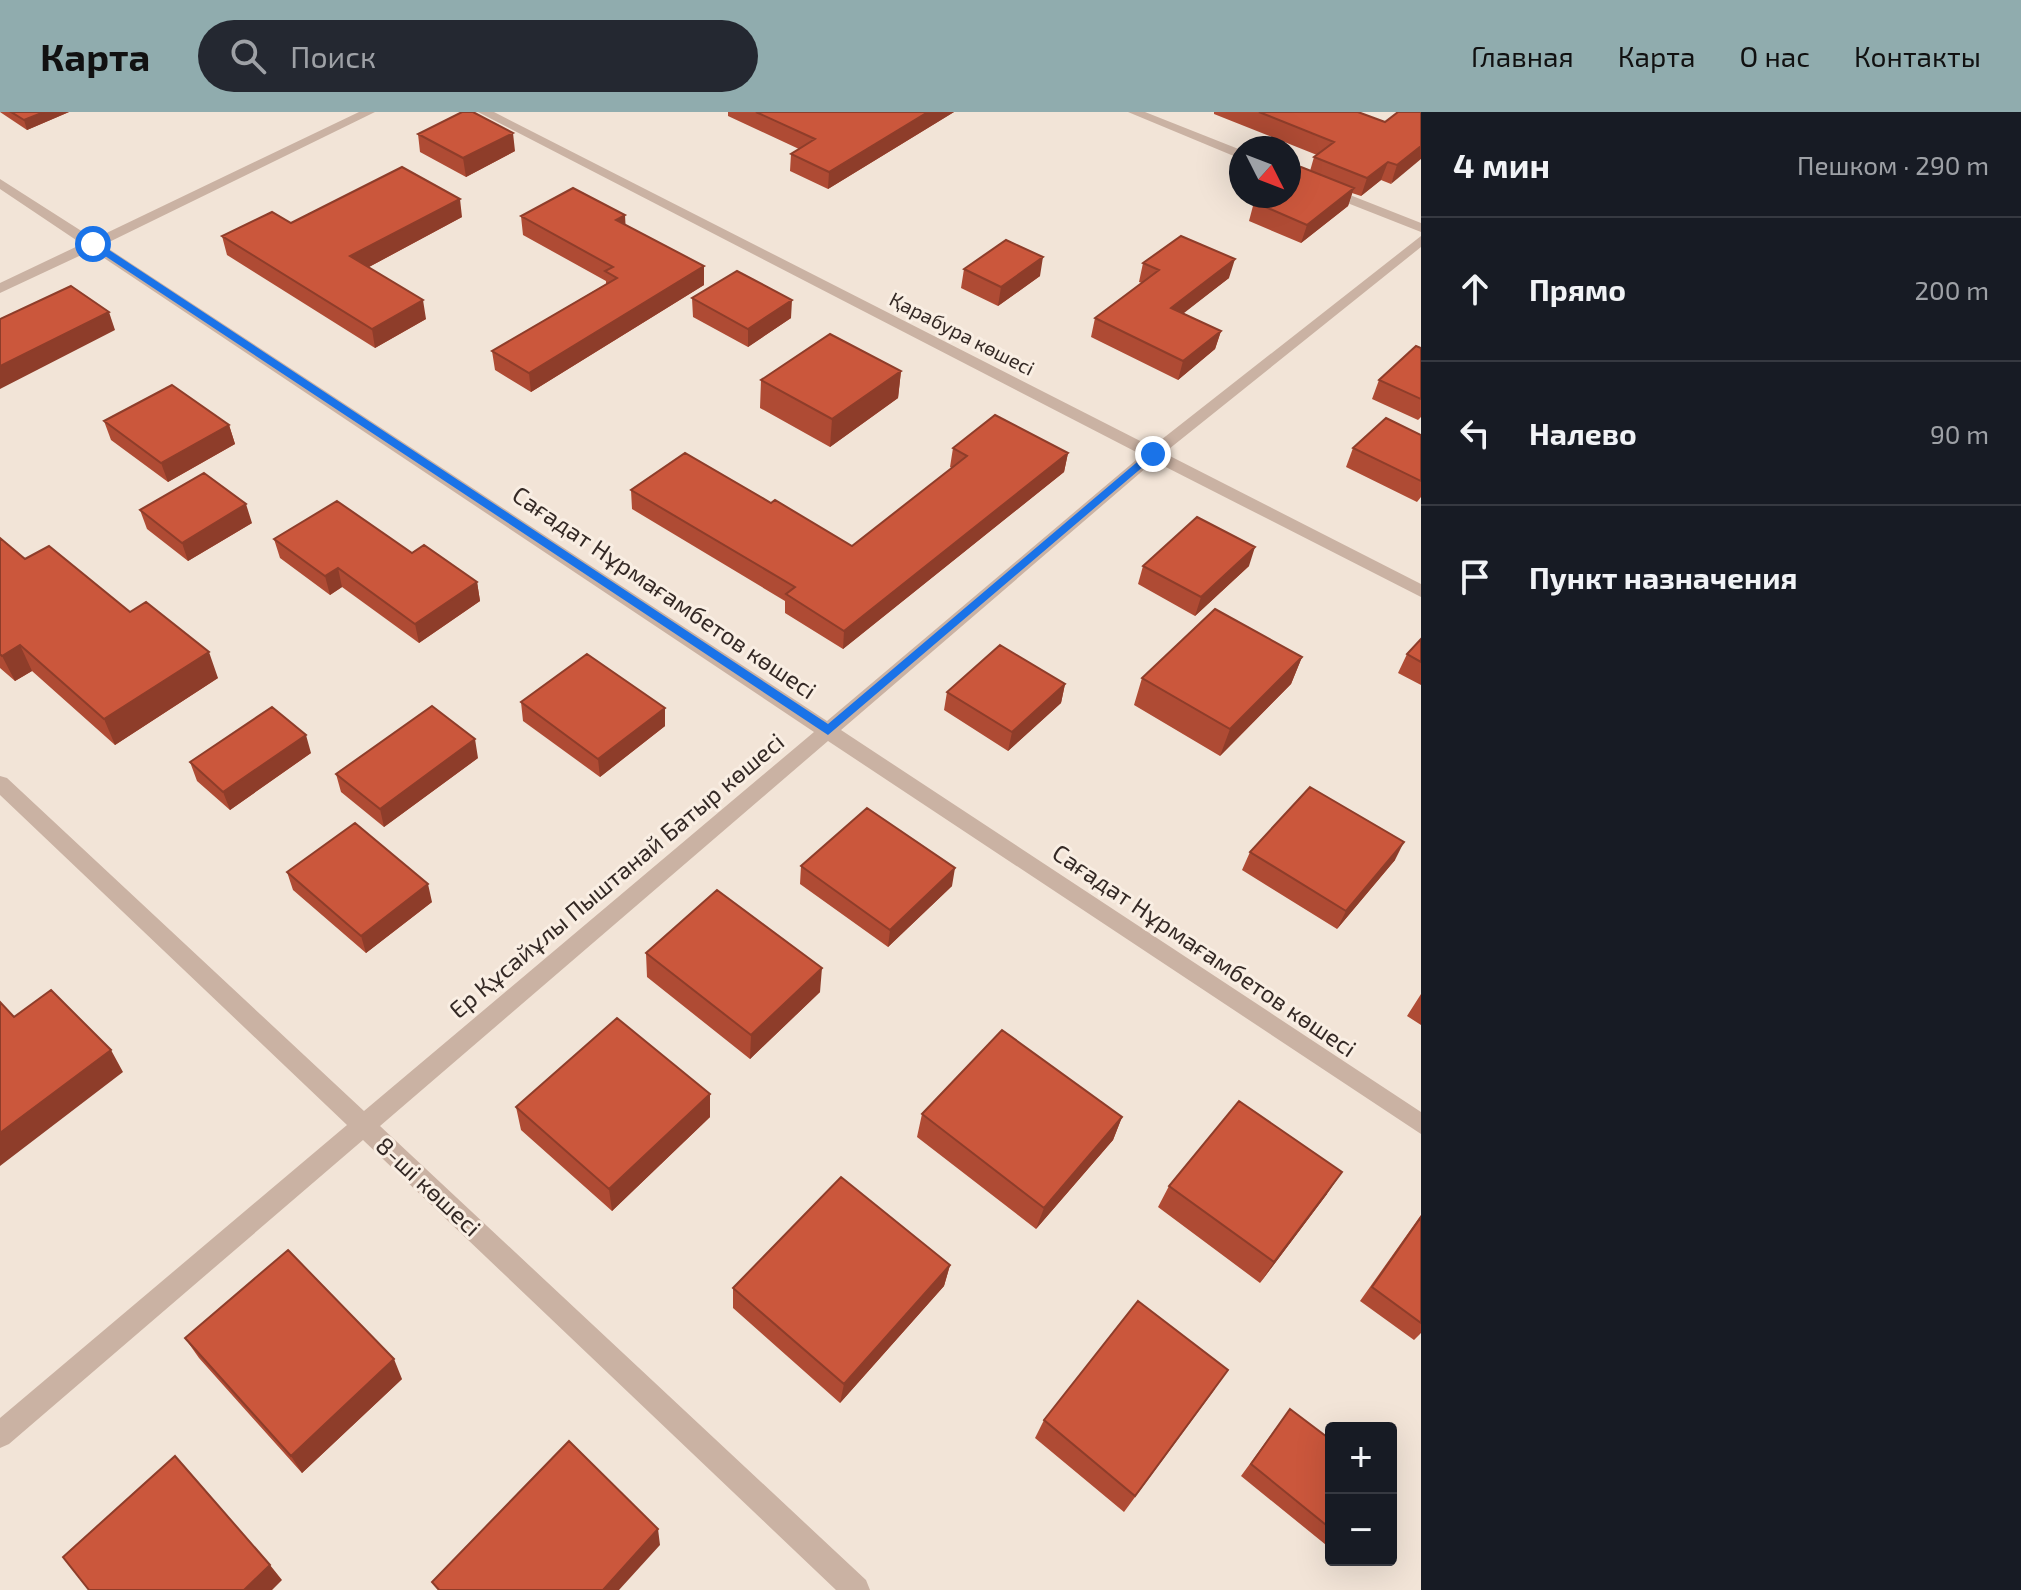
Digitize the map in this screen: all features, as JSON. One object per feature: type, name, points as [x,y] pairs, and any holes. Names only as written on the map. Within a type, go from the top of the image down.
[{"type":"street","points":[[0,289],[369,112]]},
{"type":"street","name":"Қарабура көшесі","points":[[484,112],[1421,591]]},
{"type":"street","points":[[1134,112],[1229,150]]},
{"type":"street","points":[[1301,180],[1421,228]]},
{"type":"street","name":"Сағадат Нұрмағамбетов көшесі","points":[[0,183],[1421,1124]]},
{"type":"street","name":"Ер Құсайұлы Пыштанай Батыр көшесі","points":[[0,1435],[1153,454],[1421,240]]},
{"type":"street","name":"8-шi көшесi","points":[[0,783],[856,1590]]},
{"type":"building","points":[[11,112],[44,112],[24,120]]},
{"type":"building","points":[[462,112],[473,112],[513,133],[463,158],[418,134]]},
{"type":"building","points":[[756,112],[928,112],[829,172],[791,154],[815,139]]},
{"type":"building","points":[[1259,112],[1358,112],[1385,122],[1398,112],[1421,112],[1421,146],[1397,165],[1388,162],[1367,178],[1314,157],[1334,142]]},
{"type":"building","points":[[402,167],[460,199],[350,256],[423,300],[372,329],[222,236],[272,212],[291,223]]},
{"type":"building","points":[[1301,167],[1354,188],[1307,225],[1268,208],[1301,208]]},
{"type":"building","points":[[573,188],[625,215],[616,220],[704,266],[529,373],[492,351],[617,278],[605,271],[613,267],[521,216]]},
{"type":"building","points":[[1181,236],[1235,259],[1171,308],[1221,331],[1183,361],[1095,318],[1159,270],[1143,263]]},
{"type":"building","points":[[1006,240],[1043,257],[1001,287],[964,269]]},
{"type":"building","points":[[737,271],[792,300],[748,329],[692,298]]},
{"type":"building","points":[[71,286],[109,312],[0,366],[0,319]]},
{"type":"building","points":[[830,334],[901,371],[832,419],[761,380]]},
{"type":"building","points":[[1416,346],[1421,348],[1421,399],[1379,380]]},
{"type":"building","points":[[172,385],[229,425],[161,463],[104,421]]},
{"type":"building","points":[[995,415],[1068,453],[844,631],[786,594],[795,587],[631,490],[685,453],[771,503],[775,500],[852,546],[967,456],[953,448]]},
{"type":"building","points":[[1386,418],[1421,435],[1421,481],[1353,448]]},
{"type":"building","points":[[204,473],[246,504],[182,543],[140,510]]},
{"type":"building","points":[[337,501],[412,553],[424,545],[477,582],[415,624],[338,568],[325,576],[274,539]]},
{"type":"building","points":[[1197,517],[1255,547],[1201,597],[1143,566]]},
{"type":"building","points":[[0,538],[25,559],[49,546],[130,612],[146,602],[209,652],[104,719],[20,645],[2,656],[0,654]]},
{"type":"building","points":[[1215,609],[1302,657],[1230,729],[1142,678]]},
{"type":"building","points":[[1421,639],[1421,662],[1407,654]]},
{"type":"building","points":[[1000,645],[1065,684],[1012,732],[947,692]]},
{"type":"building","points":[[587,654],[665,708],[598,759],[521,702]]},
{"type":"building","points":[[432,706],[475,739],[380,809],[336,774]]},
{"type":"building","points":[[272,707],[306,735],[223,792],[190,762]]},
{"type":"building","points":[[1310,787],[1404,842],[1346,911],[1250,852]]},
{"type":"building","points":[[867,808],[955,868],[890,930],[801,866]]},
{"type":"building","points":[[355,823],[428,884],[361,936],[287,872]]},
{"type":"building","points":[[717,890],[822,968],[751,1035],[646,953]]},
{"type":"building","points":[[51,990],[111,1050],[0,1133],[0,1002],[14,1017]]},
{"type":"building","points":[[617,1018],[710,1094],[609,1189],[516,1107]]},
{"type":"building","points":[[1002,1030],[1122,1117],[1044,1208],[922,1114]]},
{"type":"building","points":[[1239,1101],[1342,1172],[1274,1262],[1169,1186]]},
{"type":"building","points":[[841,1177],[950,1265],[844,1384],[733,1288]]},
{"type":"building","points":[[1421,1217],[1421,1323],[1372,1287]]},
{"type":"building","points":[[288,1250],[394,1359],[291,1456],[185,1338]]},
{"type":"building","points":[[1138,1301],[1228,1370],[1135,1496],[1044,1420]]},
{"type":"building","points":[[1290,1409],[1325,1435],[1325,1524],[1251,1464]]},
{"type":"building","points":[[569,1441],[658,1529],[603,1590],[439,1590],[432,1582]]},
{"type":"building","points":[[175,1456],[270,1565],[244,1590],[89,1590],[63,1557]]},
{"type":"route","points":[[93,244],[828,731],[1153,454]]}]
